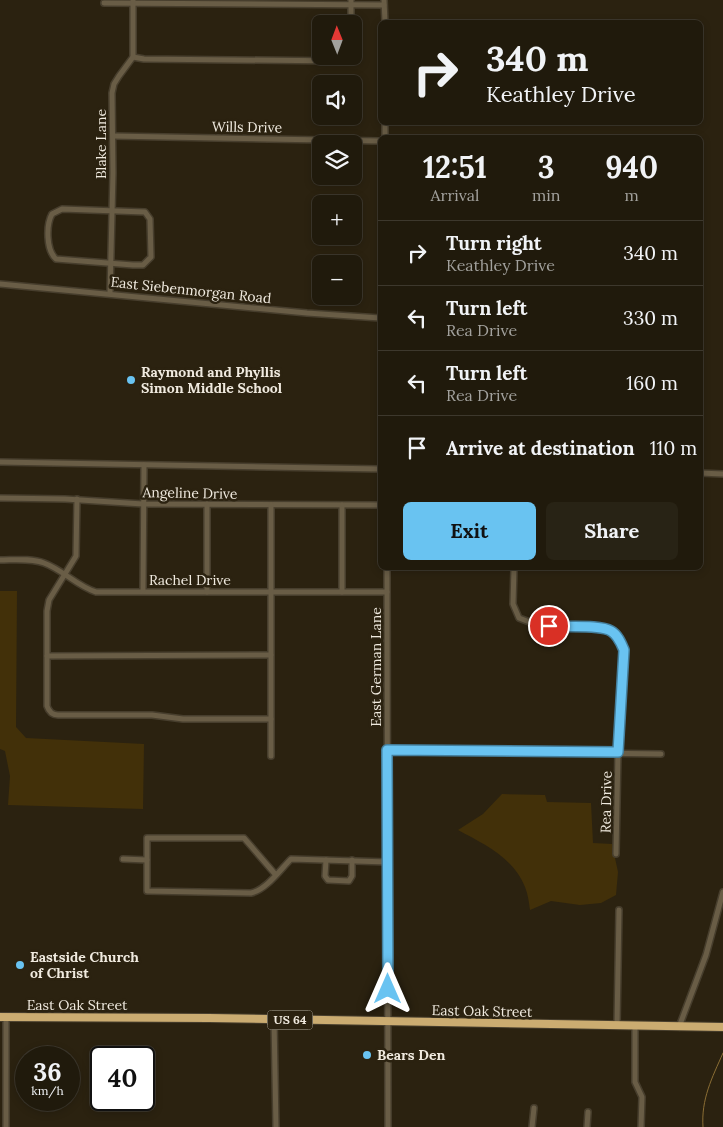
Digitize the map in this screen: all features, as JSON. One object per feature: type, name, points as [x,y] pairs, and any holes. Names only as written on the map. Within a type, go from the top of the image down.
[{"type":"highway","name":"East Oak Street","points":[[3,1017],[723,1027]]},
{"type":"street","points":[[133,2],[133,57],[144,59],[312,60]]},
{"type":"street","points":[[104,4],[133,2],[384,3],[385,20]]},
{"type":"street","name":"Blake Lane","points":[[110,293],[112,93],[114,84],[133,57]]},
{"type":"street","name":"Wills Drive","points":[[113,136],[378,141]]},
{"type":"street","points":[[62,210],[112,210],[141,211],[148,215],[150,220],[151,252],[148,261],[143,265],[111,264],[56,258],[50,250],[49,224],[52,214],[62,210]]},
{"type":"street","name":"East Siebenmorgan Road","points":[[0,284],[378,318]]},
{"type":"street","points":[[0,462],[378,469]]},
{"type":"street","points":[[143,591],[144,465]]},
{"type":"street","points":[[703,473],[723,474]]},
{"type":"street","name":"Angeline Drive","points":[[0,498],[77,499],[143,504],[378,505]]},
{"type":"street","points":[[77,499],[76,556],[49,600],[47,656],[47,706],[49,711],[53,715],[152,715],[183,719],[271,719]]},
{"type":"street","points":[[207,504],[207,592]]},
{"type":"street","points":[[271,505],[271,756]]},
{"type":"street","points":[[342,505],[342,592]]},
{"type":"street","name":"Rachel Drive","points":[[0,560],[35,561],[45,564],[85,589],[96,592],[387,592]]},
{"type":"street","name":"East German Lane","points":[[387,570],[388,1127]]},
{"type":"street","name":"Rea Drive","points":[[514,570],[513,604],[519,618],[536,625],[562,628],[601,628],[612,631],[620,640],[624,650],[618,752],[616,854]]},
{"type":"street","points":[[47,656],[271,656]]},
{"type":"street","points":[[387,750],[661,754]]},
{"type":"street","points":[[275,874],[244,838],[147,838],[147,892],[250,893],[258,891],[291,859],[388,862]]},
{"type":"street","points":[[122,859],[147,860]]},
{"type":"street","points":[[326,860],[325,876],[328,880],[349,880],[352,876],[352,860]]},
{"type":"street","points":[[679,1027],[706,955],[723,892]]},
{"type":"street","points":[[617,1026],[619,910]]},
{"type":"street","points":[[3,1017],[6,1127]]},
{"type":"street","points":[[274,1020],[276,1127]]},
{"type":"street","points":[[635,1025],[635,1082],[642,1097],[641,1127]]},
{"type":"street","points":[[532,1127],[534,1108]]},
{"type":"street","points":[[588,1112],[588,1127]]},
{"type":"shaded area","points":[[0,591],[17,591],[16,727],[26,738],[144,744],[143,809],[8,805],[10,776],[5,751],[0,749]]},
{"type":"shaded area","points":[[502,794],[545,795],[547,802],[591,803],[593,843],[612,844],[618,872],[616,895],[601,903],[580,905],[551,901],[530,910],[525,887],[514,868],[497,853],[458,830],[483,814]]},
{"type":"waterway","points":[[703,1127],[706,1098],[711,1080],[723,1053]]},
{"type":"place","name":"Raymond and Phyllis Simon Middle School","points":[[131,380]]},
{"type":"place","name":"Eastside Church of Christ","points":[[20,965]]},
{"type":"place","name":"Bears Den","points":[[367,1055]]},
{"type":"route","points":[[388,989],[387,750],[618,752],[624,650],[620,640],[612,631],[601,628],[549,626]]}]
